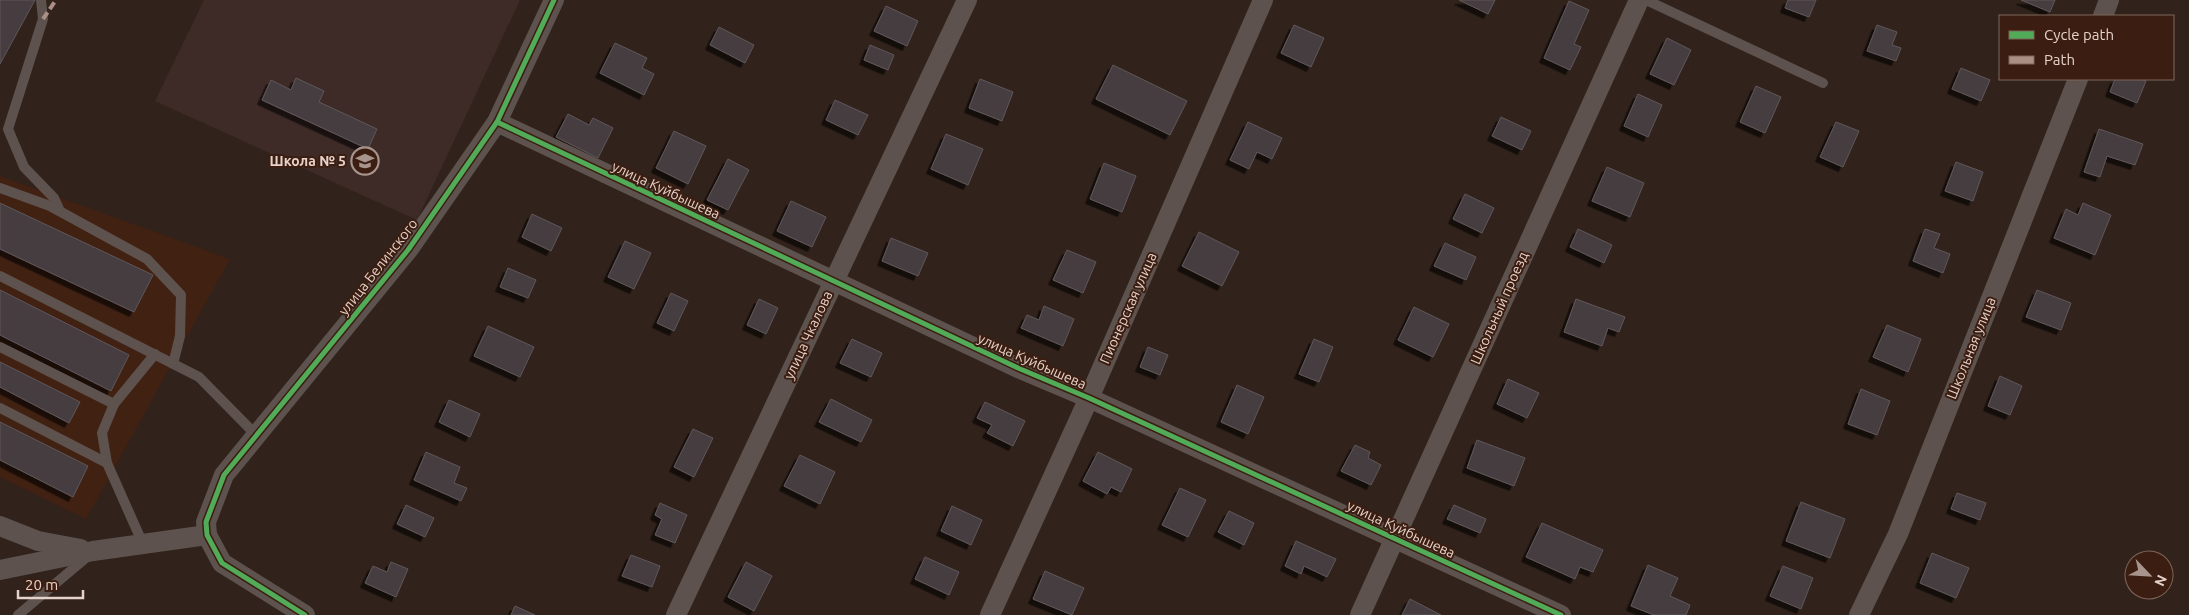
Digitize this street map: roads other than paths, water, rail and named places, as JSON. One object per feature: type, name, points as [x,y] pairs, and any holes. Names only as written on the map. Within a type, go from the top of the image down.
[{"type":"street","name":"улица Белинского","points":[[208,535],[206,522],[224,475],[408,250],[497,122],[554,0]]},
{"type":"street","name":"улица Чкалова","points":[[676,615],[967,0]]},
{"type":"street","name":"Пионерская улица","points":[[990,615],[1089,398],[1264,0]]},
{"type":"street","name":"Школьный проезд","points":[[1360,615],[1639,0]]},
{"type":"street","points":[[2103,15],[2109,0]]},
{"type":"street","name":"Школьная улица","points":[[1859,615],[1898,534],[2078,80]]},
{"type":"street","name":"улица Куйбышева","points":[[497,122],[1018,368],[1089,398],[1561,615]]},
{"type":"street","points":[[0,526],[38,541],[93,551]]},
{"type":"street","points":[[0,570],[93,551],[208,535],[222,563],[305,615]]},
{"type":"lane","points":[[41,0],[43,19],[8,129],[24,168],[54,198],[60,211]]},
{"type":"lane","points":[[1646,0],[1823,83]]},
{"type":"lane","points":[[0,188],[50,206],[147,259],[181,295],[180,336],[173,364]]},
{"type":"lane","points":[[0,276],[199,377],[256,436]]},
{"type":"lane","points":[[0,346],[114,404]]},
{"type":"lane","points":[[143,544],[107,463],[102,433],[114,404],[155,354]]},
{"type":"lane","points":[[0,408],[107,463]]},
{"type":"lane","points":[[18,615],[93,551]]},
{"type":"place","name":"Школа № 5","points":[[365,161]]}]
